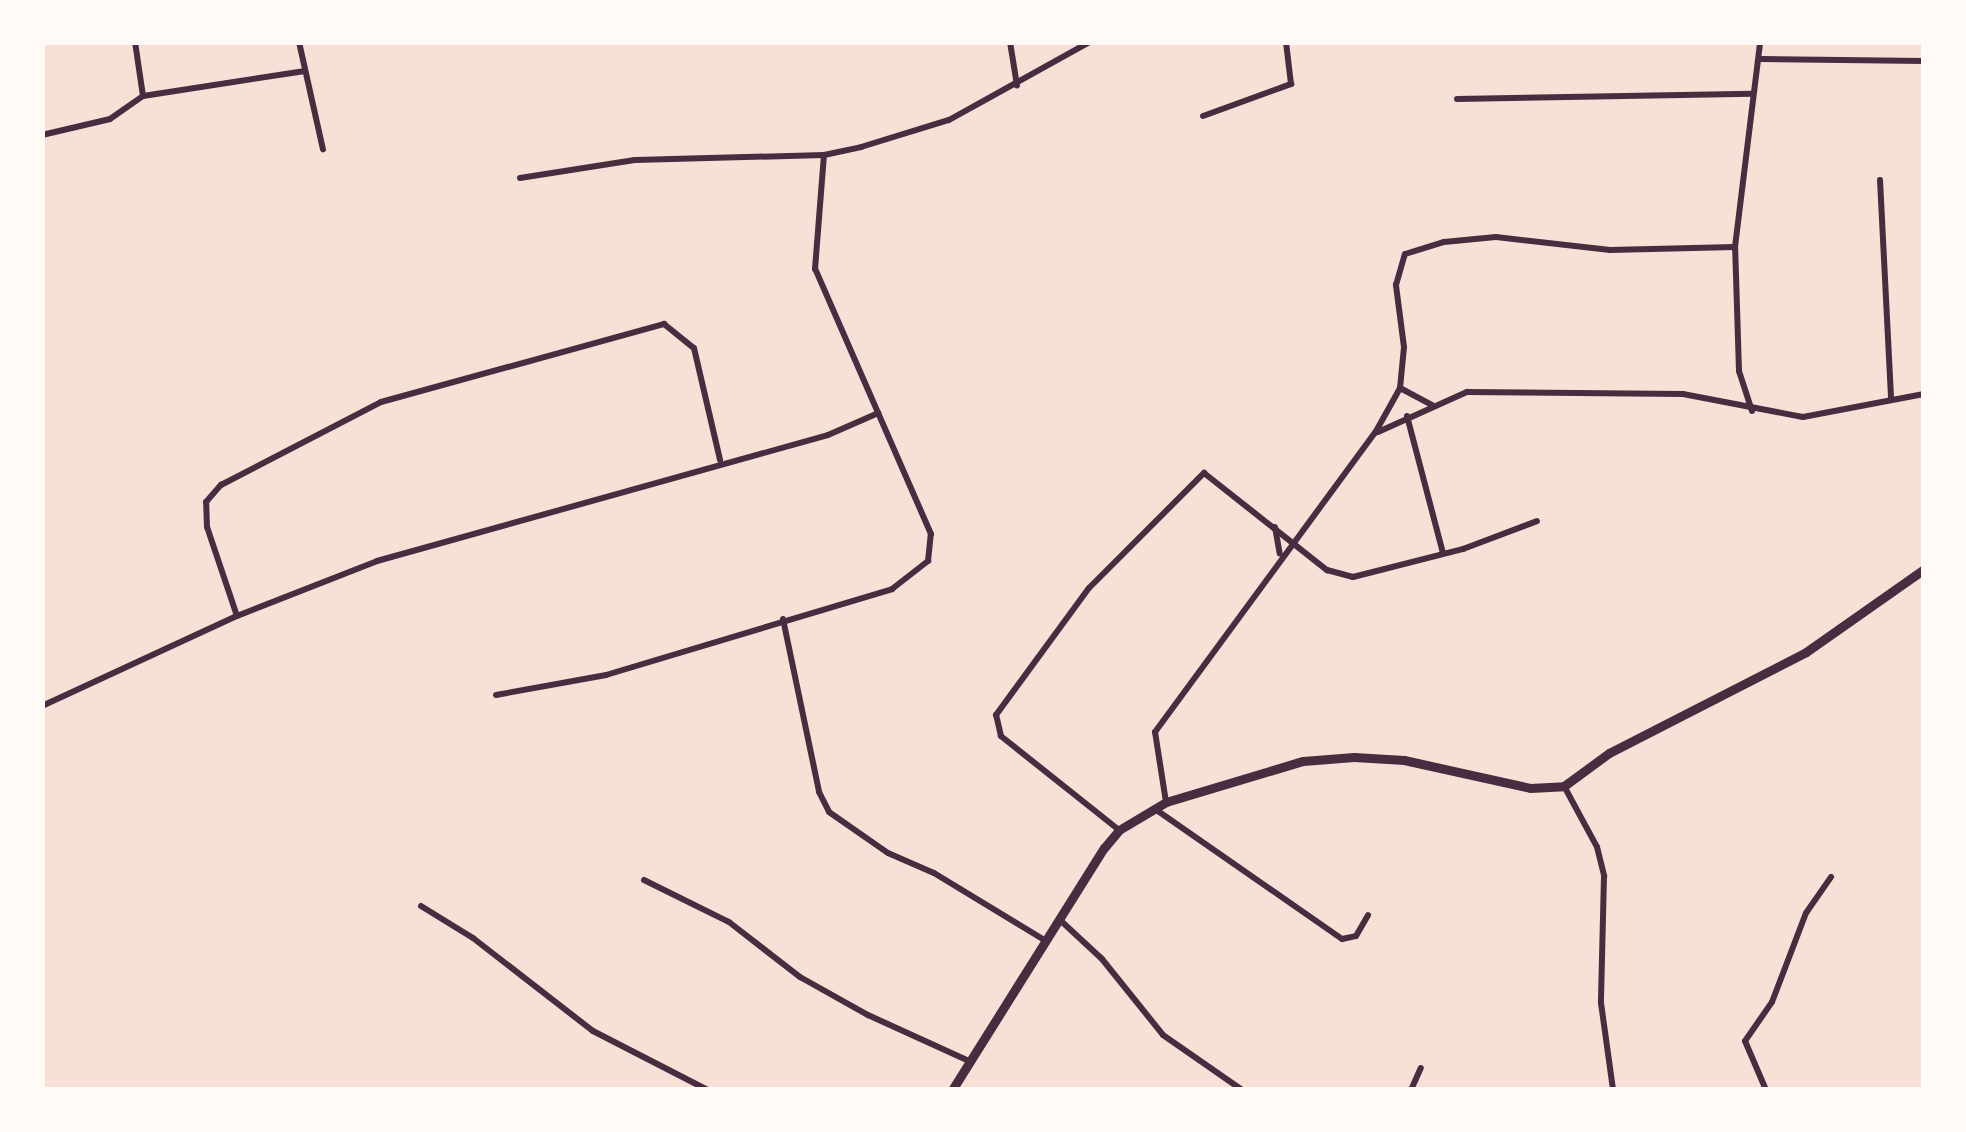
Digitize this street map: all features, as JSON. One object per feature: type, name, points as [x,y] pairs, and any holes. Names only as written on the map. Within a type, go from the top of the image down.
[{"type":"street","points":[[134,42],[143,96]]},
{"type":"street","points":[[300,42],[323,150]]},
{"type":"street","points":[[1010,42],[1017,85]]},
{"type":"street","points":[[520,178],[651,158],[824,156],[911,134],[1017,85],[1090,42]]},
{"type":"street","points":[[1203,116],[1291,84],[1286,42]]},
{"type":"street","points":[[1752,411],[1739,371],[1735,247],[1760,42]]},
{"type":"street","points":[[1760,59],[1924,61]]},
{"type":"street","points":[[42,135],[110,120],[143,96],[304,70]]},
{"type":"street","points":[[1457,99],[1753,94]]},
{"type":"street","points":[[496,695],[606,675],[892,589],[928,560],[931,534],[815,269],[824,156]]},
{"type":"street","points":[[1880,180],[1892,400]]},
{"type":"street","points":[[1166,802],[1154,732],[1280,555],[1375,433],[1400,388],[1397,266],[1420,246],[1496,238],[1610,250],[1735,247]]},
{"type":"street","points":[[236,616],[207,528],[206,502],[221,485],[380,402],[664,324],[694,348],[720,460]]},
{"type":"street","points":[[1400,388],[1433,405]]},
{"type":"street","points":[[1375,433],[1467,392],[1522,389],[1684,394],[1752,411],[1803,417],[1924,394]]},
{"type":"street","points":[[42,706],[236,616],[378,561],[720,460],[828,435],[878,412]]},
{"type":"street","points":[[1407,416],[1443,553]]},
{"type":"street","points":[[1119,830],[1001,736],[996,715],[1090,588],[1204,473],[1275,524],[1327,570],[1352,577],[1443,553],[1537,521]]},
{"type":"street","points":[[1275,524],[1280,555]]},
{"type":"street","points":[[952,1090],[1119,830],[1166,802],[1303,762],[1354,757],[1404,760],[1530,788],[1564,786],[1609,753],[1806,652],[1924,569]]},
{"type":"street","points":[[783,619],[818,792],[829,812],[873,845],[934,873],[1046,941]]},
{"type":"street","points":[[1564,786],[1597,847],[1604,876],[1601,1003],[1613,1090]]},
{"type":"street","points":[[1155,809],[1342,939],[1356,936],[1368,916]]},
{"type":"street","points":[[1766,1090],[1745,1041],[1772,1002],[1806,913],[1831,877]]},
{"type":"street","points":[[644,880],[729,922],[800,977],[868,1015],[969,1061]]},
{"type":"street","points":[[421,906],[474,938],[593,1032],[708,1090]]},
{"type":"street","points":[[1060,920],[1102,959],[1162,1035],[1242,1090]]},
{"type":"street","points":[[1411,1090],[1420,1068]]}]
